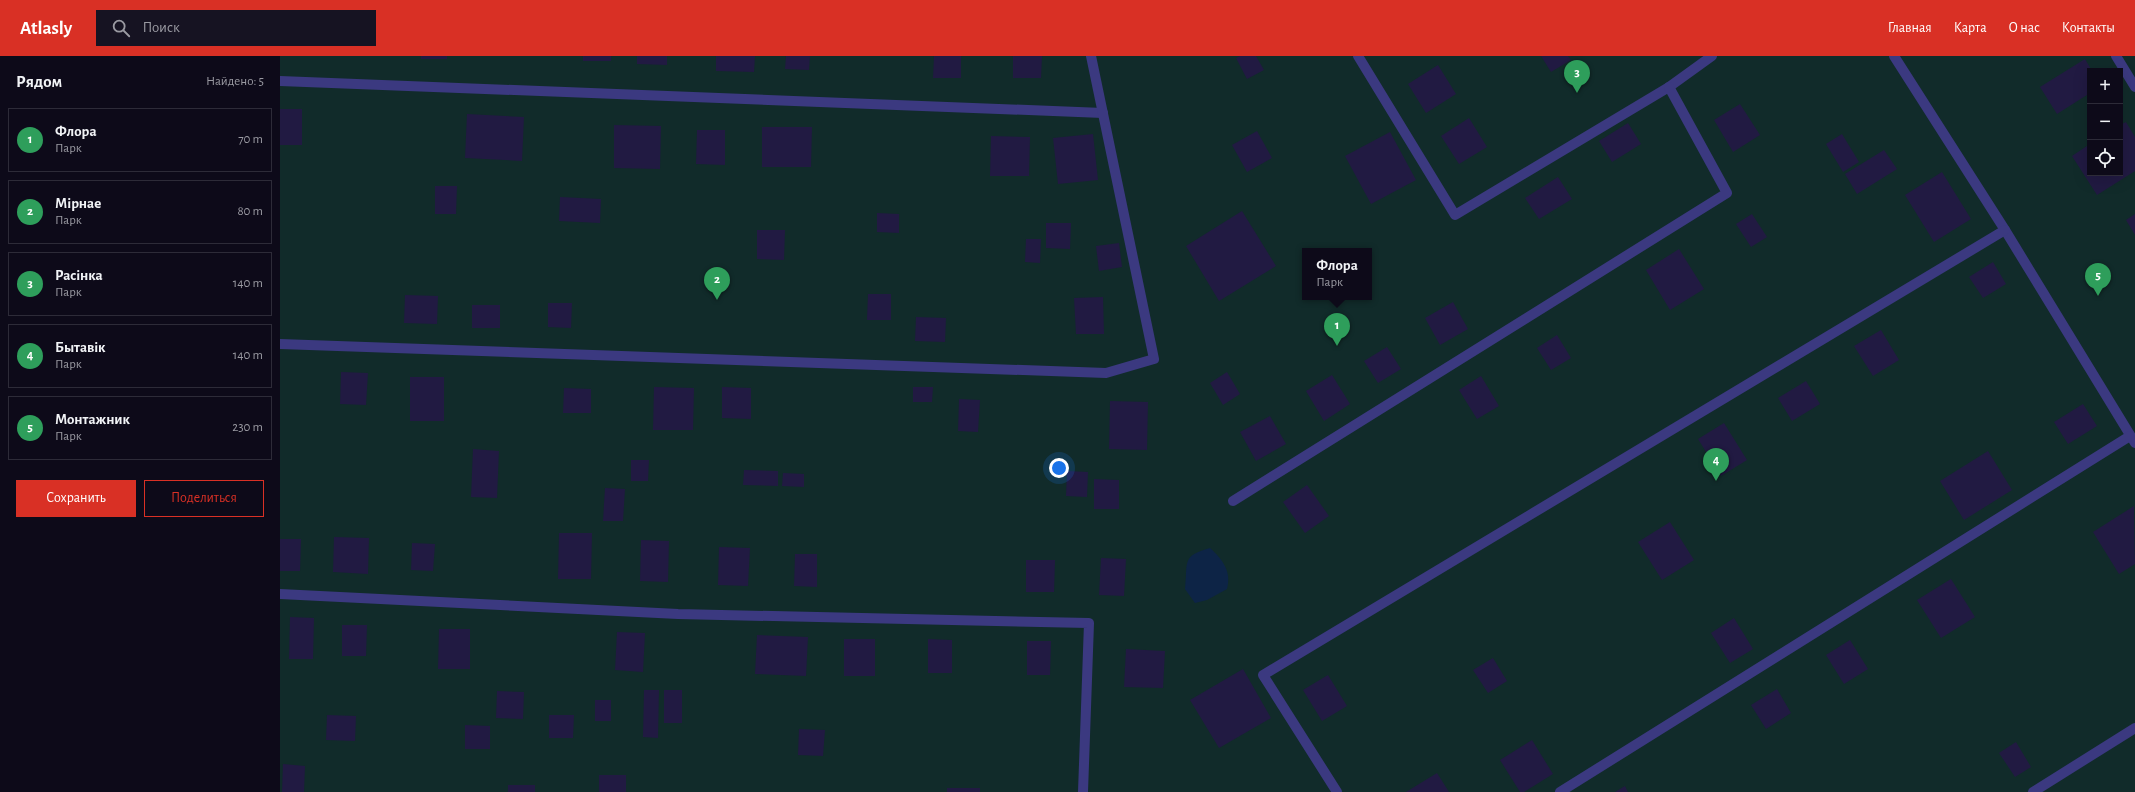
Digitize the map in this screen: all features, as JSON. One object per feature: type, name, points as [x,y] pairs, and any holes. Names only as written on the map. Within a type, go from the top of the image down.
[{"type":"lane","points":[[280,344],[1106,373],[1154,359],[1091,56]]},
{"type":"lane","points":[[1358,56],[1455,215],[1669,87],[1712,56]]},
{"type":"lane","points":[[1560,792],[2133,440],[2005,230],[1894,56]]},
{"type":"lane","points":[[2116,56],[2135,87]]},
{"type":"lane","points":[[280,81],[1103,113]]},
{"type":"lane","points":[[1233,501],[1727,193],[1669,87]]},
{"type":"lane","points":[[1337,792],[1264,675],[2005,230]]},
{"type":"lane","points":[[280,594],[678,614],[1089,623],[1083,792]]},
{"type":"lane","points":[[2032,792],[2135,728]]},
{"type":"green space","points":[[280,56],[2135,56],[2135,792],[280,792]]},
{"type":"water","points":[[1210,548],[1225,566],[1228,577],[1227,589],[1207,600],[1195,603],[1185,589],[1188,561],[1194,554]]},
{"type":"building","points":[[421,56],[447,56],[447,59],[421,59]]},
{"type":"building","points":[[583,56],[611,56],[611,61],[583,61]]},
{"type":"building","points":[[637,56],[667,56],[667,65],[637,64]]},
{"type":"building","points":[[716,56],[755,56],[754,72],[716,71]]},
{"type":"building","points":[[786,56],[810,56],[809,70],[785,69]]},
{"type":"building","points":[[934,56],[961,56],[961,78],[933,78]]},
{"type":"building","points":[[1013,56],[1042,56],[1041,78],[1013,78]]},
{"type":"building","points":[[1240,56],[1256,56],[1264,70],[1247,79],[1236,58]]},
{"type":"building","points":[[1541,56],[1568,56],[1571,60],[1551,72]]},
{"type":"building","points":[[2085,59],[2090,68],[2087,68],[2087,95],[2057,114],[2040,87]]},
{"type":"building","points":[[1438,65],[1456,94],[1426,113],[1408,84]]},
{"type":"building","points":[[1740,104],[1760,135],[1733,152],[1714,120]]},
{"type":"building","points":[[280,109],[302,109],[302,145],[280,145]]},
{"type":"building","points":[[467,114],[524,117],[522,161],[465,158]]},
{"type":"building","points":[[1469,118],[1487,147],[1459,164],[1441,136]]},
{"type":"building","points":[[2126,122],[2135,137],[2135,171],[2097,195],[2072,156],[2087,146],[2087,176],[2123,176],[2123,124]]},
{"type":"building","points":[[1628,123],[1641,144],[1612,162],[1599,141]]},
{"type":"building","points":[[614,125],[661,126],[660,169],[614,168]]},
{"type":"building","points":[[762,127],[812,127],[811,167],[762,167]]},
{"type":"building","points":[[697,130],[725,130],[725,165],[696,164]]},
{"type":"building","points":[[1257,131],[1272,158],[1247,172],[1232,145]]},
{"type":"building","points":[[1390,132],[1416,180],[1371,204],[1345,156]]},
{"type":"building","points":[[1093,134],[1098,180],[1058,184],[1053,138]]},
{"type":"building","points":[[1842,134],[1859,162],[1843,172],[1826,144]]},
{"type":"building","points":[[991,136],[1030,137],[1029,176],[990,176]]},
{"type":"building","points":[[1884,150],[1897,169],[1857,194],[1845,174]]},
{"type":"building","points":[[1942,172],[1971,219],[1934,242],[1905,195]]},
{"type":"building","points":[[1558,177],[1572,199],[1539,219],[1525,198]]},
{"type":"building","points":[[435,186],[457,186],[456,214],[435,214]]},
{"type":"building","points":[[560,197],[601,199],[600,223],[559,221]]},
{"type":"building","points":[[1242,211],[1276,266],[1219,301],[1186,246]]},
{"type":"building","points":[[877,213],[899,214],[899,233],[877,232]]},
{"type":"building","points":[[1752,214],[1767,237],[1751,247],[1736,224]]},
{"type":"building","points":[[2135,214],[2135,235],[2126,220]]},
{"type":"building","points":[[1046,223],[1071,223],[1070,249],[1046,248]]},
{"type":"building","points":[[757,230],[785,230],[784,260],[757,259]]},
{"type":"building","points":[[1026,239],[1041,239],[1040,263],[1025,262]]},
{"type":"building","points":[[1119,243],[1122,267],[1099,271],[1096,246]]},
{"type":"building","points":[[1679,249],[1704,289],[1670,310],[1646,270]]},
{"type":"building","points":[[1993,262],[2006,284],[1983,298],[1969,277]]},
{"type":"building","points":[[868,294],[891,294],[891,320],[867,320]]},
{"type":"building","points":[[405,295],[438,296],[437,324],[404,323]]},
{"type":"building","points":[[1103,297],[1104,334],[1076,334],[1074,298]]},
{"type":"building","points":[[1453,302],[1468,329],[1440,345],[1425,318]]},
{"type":"building","points":[[548,303],[572,303],[571,328],[548,327]]},
{"type":"building","points":[[472,305],[500,305],[500,328],[472,328]]},
{"type":"building","points":[[916,317],[946,318],[945,342],[915,341]]},
{"type":"building","points":[[1881,330],[1899,360],[1873,376],[1854,346]]},
{"type":"building","points":[[1557,335],[1571,358],[1551,370],[1537,348]]},
{"type":"building","points":[[1387,347],[1401,369],[1378,383],[1364,361]]},
{"type":"building","points":[[341,372],[368,373],[366,405],[340,404]]},
{"type":"building","points":[[1227,372],[1240,394],[1223,405],[1210,383]]},
{"type":"building","points":[[1332,375],[1350,404],[1324,421],[1306,391]]},
{"type":"building","points":[[1481,376],[1499,406],[1477,419],[1459,390]]},
{"type":"building","points":[[410,377],[444,377],[444,421],[410,421]]},
{"type":"building","points":[[1806,381],[1820,404],[1792,421],[1778,398]]},
{"type":"building","points":[[654,387],[694,388],[693,430],[653,430]]},
{"type":"building","points":[[722,387],[751,388],[751,419],[722,418]]},
{"type":"building","points":[[913,387],[933,387],[932,402],[913,402]]},
{"type":"building","points":[[564,388],[591,389],[591,413],[563,413]]},
{"type":"building","points":[[959,399],[980,400],[978,432],[958,431]]},
{"type":"building","points":[[1110,401],[1148,402],[1147,450],[1109,449]]},
{"type":"building","points":[[2083,404],[2097,426],[2068,444],[2054,422]]},
{"type":"building","points":[[1270,416],[1286,444],[1256,461],[1240,432]]},
{"type":"building","points":[[1724,423],[1747,460],[1721,476],[1698,439]]},
{"type":"building","points":[[473,449],[499,451],[497,498],[471,497]]},
{"type":"building","points":[[1988,451],[2012,490],[1964,520],[1940,481]]},
{"type":"building","points":[[631,460],[649,460],[648,481],[631,481]]},
{"type":"building","points":[[744,470],[778,471],[778,486],[743,485]]},
{"type":"building","points":[[1067,471],[1088,472],[1087,497],[1066,496]]},
{"type":"building","points":[[783,473],[804,474],[804,487],[782,486]]},
{"type":"building","points":[[1094,479],[1119,480],[1119,509],[1094,509]]},
{"type":"building","points":[[1307,485],[1329,516],[1305,533],[1283,502]]},
{"type":"building","points":[[605,488],[625,489],[623,521],[603,521]]},
{"type":"building","points":[[2134,506],[2135,564],[2119,574],[2093,532]]},
{"type":"building","points":[[1670,522],[1694,560],[1662,580],[1638,542]]},
{"type":"building","points":[[559,533],[592,533],[591,579],[558,579]]},
{"type":"building","points":[[334,537],[369,538],[368,574],[333,572]]},
{"type":"building","points":[[280,539],[301,539],[300,571],[280,571]]},
{"type":"building","points":[[641,540],[669,541],[668,582],[640,581]]},
{"type":"building","points":[[412,543],[435,544],[433,571],[411,570]]},
{"type":"building","points":[[719,547],[750,548],[748,586],[718,585]]},
{"type":"building","points":[[795,554],[817,554],[817,587],[794,586]]},
{"type":"building","points":[[1101,558],[1126,559],[1124,596],[1099,595]]},
{"type":"building","points":[[1026,560],[1055,560],[1054,592],[1026,592]]},
{"type":"building","points":[[1951,579],[1975,617],[1941,638],[1917,600]]},
{"type":"building","points":[[290,617],[314,618],[313,659],[289,659]]},
{"type":"building","points":[[1734,618],[1753,649],[1730,663],[1711,633]]},
{"type":"building","points":[[342,625],[367,625],[366,656],[342,656]]},
{"type":"building","points":[[439,629],[470,629],[470,669],[438,669]]},
{"type":"building","points":[[617,632],[645,633],[643,672],[615,670]]},
{"type":"building","points":[[757,635],[808,637],[806,676],[755,674]]},
{"type":"building","points":[[844,639],[875,639],[875,676],[844,676]]},
{"type":"building","points":[[928,639],[952,640],[952,673],[928,673]]},
{"type":"building","points":[[1850,640],[1868,669],[1844,684],[1826,655]]},
{"type":"building","points":[[1027,641],[1051,641],[1050,675],[1027,675]]},
{"type":"building","points":[[1126,649],[1165,651],[1163,688],[1124,687]]},
{"type":"building","points":[[1493,658],[1507,681],[1488,693],[1473,670]]},
{"type":"building","points":[[1243,669],[1271,718],[1219,748],[1190,700]]},
{"type":"building","points":[[1328,675],[1347,706],[1322,721],[1303,690]]},
{"type":"building","points":[[1777,689],[1791,713],[1766,729],[1751,705]]},
{"type":"building","points":[[644,690],[659,690],[658,738],[643,737]]},
{"type":"building","points":[[664,690],[682,690],[682,723],[664,723]]},
{"type":"building","points":[[497,691],[524,692],[523,719],[496,718]]},
{"type":"building","points":[[595,700],[611,700],[611,721],[595,721]]},
{"type":"building","points":[[327,715],[356,716],[355,741],[326,740]]},
{"type":"building","points":[[549,715],[574,715],[573,738],[549,738]]},
{"type":"building","points":[[465,725],[490,726],[490,749],[465,749]]},
{"type":"building","points":[[799,729],[825,730],[823,756],[798,755]]},
{"type":"building","points":[[1532,740],[1553,774],[1524,792],[1520,792],[1500,760]]},
{"type":"building","points":[[2016,742],[2031,767],[2015,777],[1999,753]]},
{"type":"building","points":[[283,764],[305,766],[304,792],[282,792]]},
{"type":"building","points":[[1437,773],[1449,792],[1406,792]]},
{"type":"building","points":[[599,775],[626,775],[626,792],[599,792]]},
{"type":"building","points":[[508,785],[535,785],[535,792],[508,792]]},
{"type":"building","points":[[1625,786],[1628,792],[1615,792]]},
{"type":"building","points":[[947,788],[980,788],[980,792],[947,792]]},
{"type":"place","name":"Расінка","points":[[1577,93]]},
{"type":"place","name":"Монтажник","points":[[2098,296]]},
{"type":"place","name":"Мірнае","points":[[717,300]]},
{"type":"place","name":"Флора","points":[[1337,346]]},
{"type":"place","name":"Бытавік","points":[[1716,481]]}]
